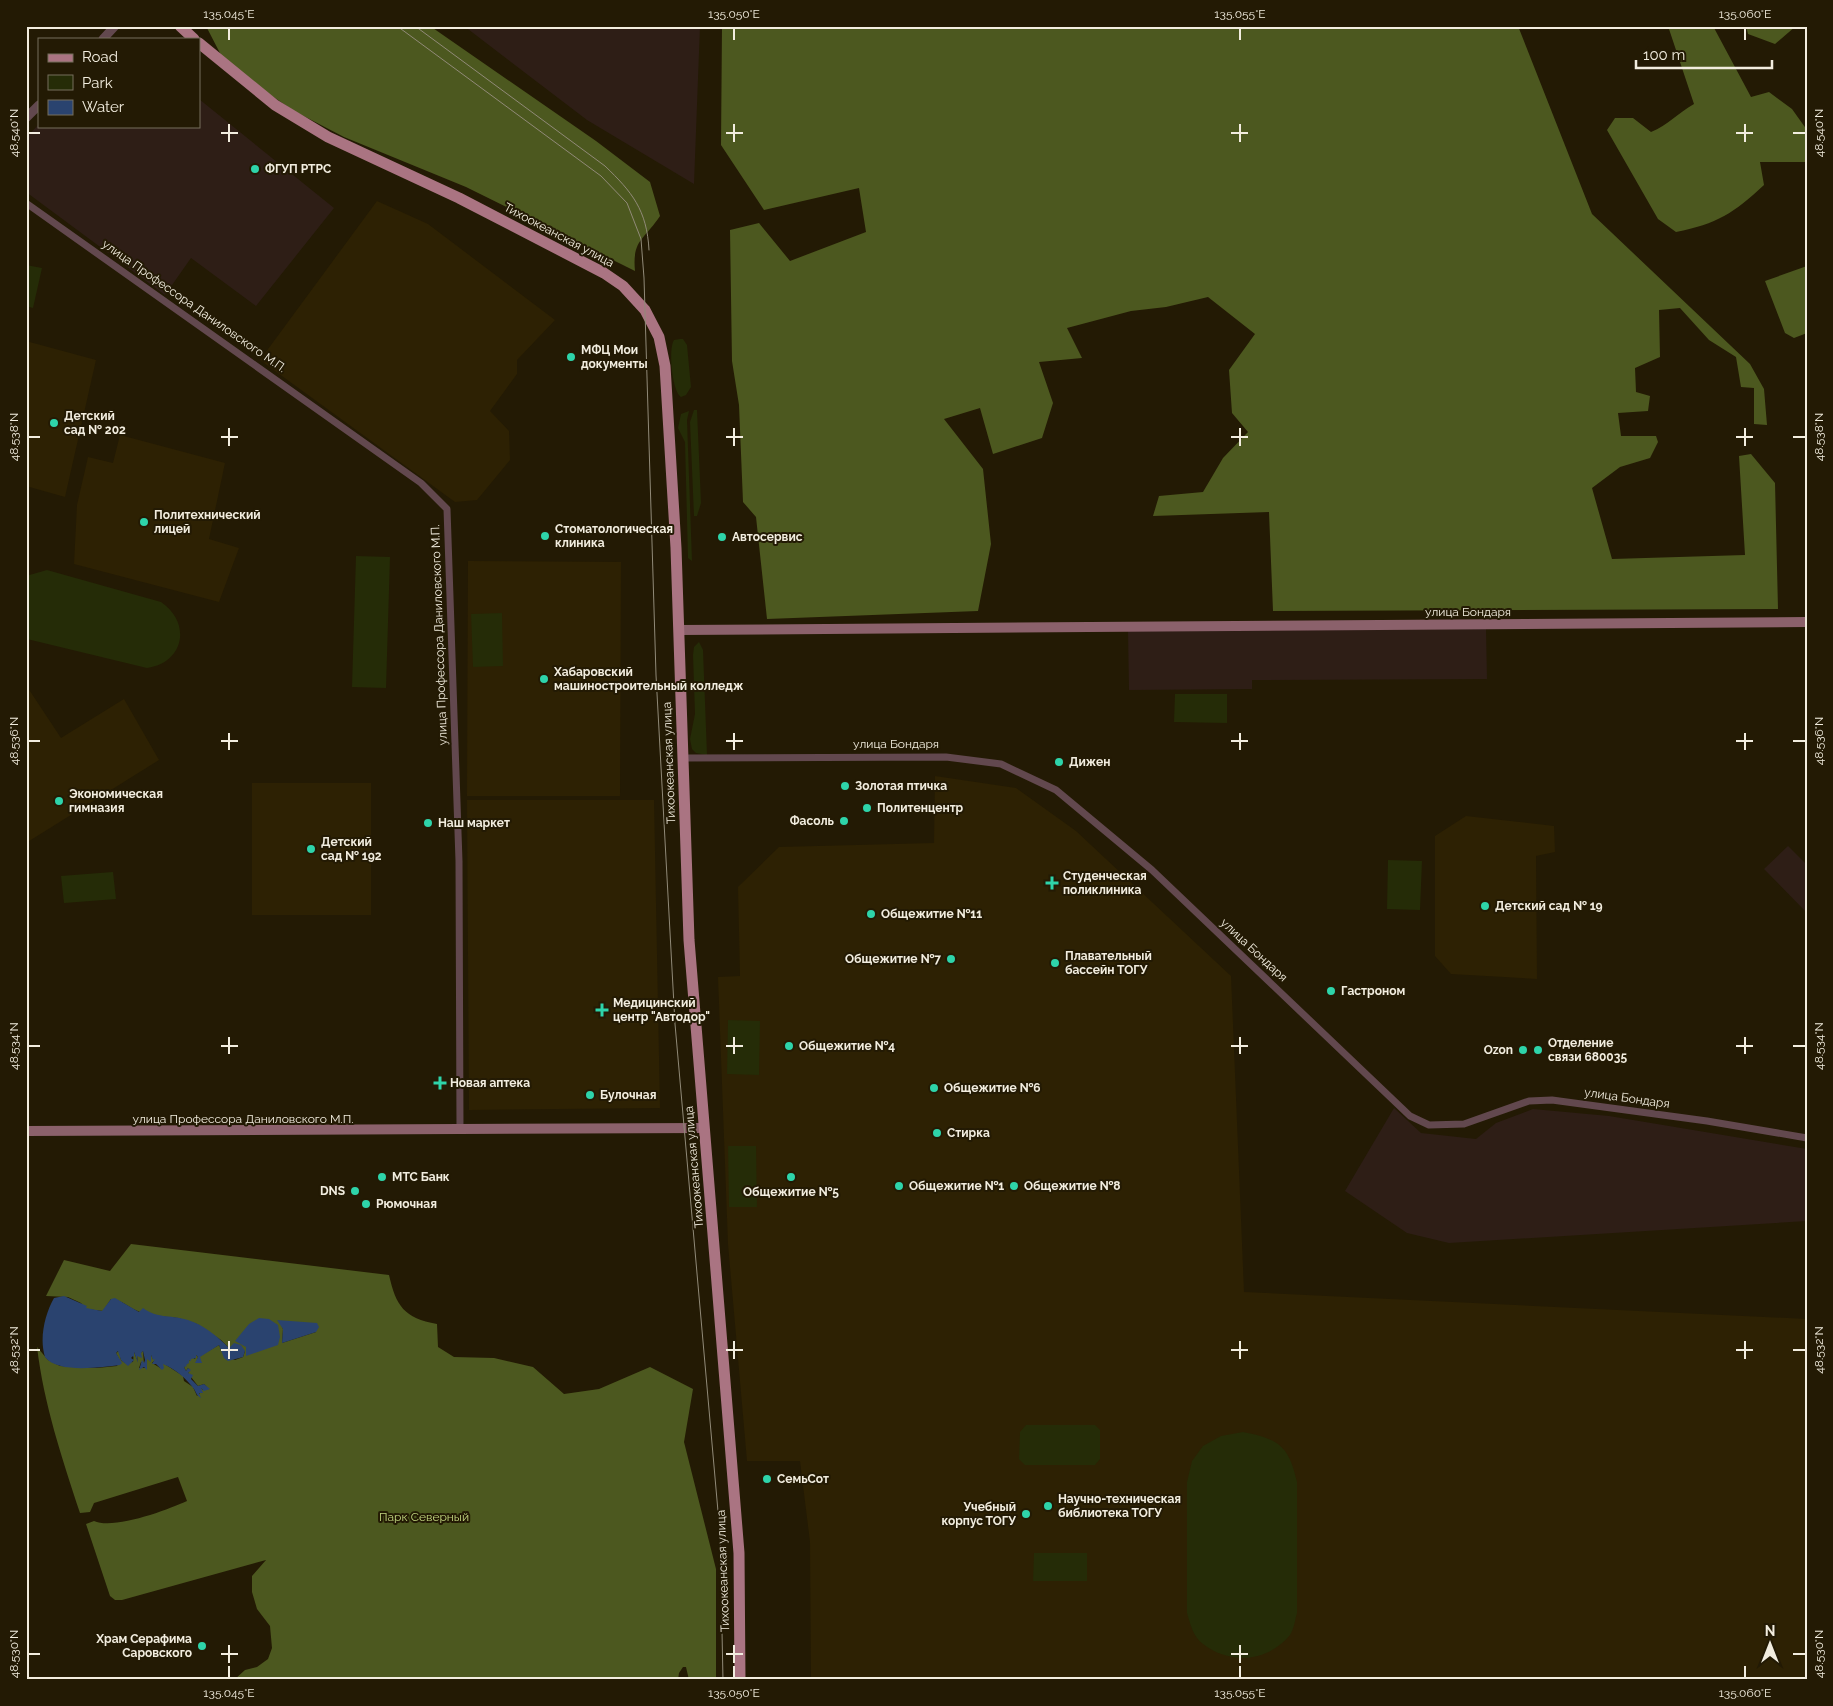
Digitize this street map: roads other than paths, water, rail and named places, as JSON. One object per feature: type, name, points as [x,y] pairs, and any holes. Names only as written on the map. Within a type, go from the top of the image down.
[{"type":"main road","points":[[180,26],[193,38]]},
{"type":"main road","name":"Тихоокеанская улица","points":[[200,44],[275,105],[320,132],[582,259],[623,286],[645,310],[658,338],[665,366],[679,630],[689,940],[739,1553],[740,1680]]},
{"type":"main road","name":"улица Бондаря","points":[[679,630],[1807,622]]},
{"type":"main road","name":"улица Профессора Даниловского М.П.","points":[[26,1131],[704,1128]]},
{"type":"street","points":[[104,38],[115,26]]},
{"type":"street","points":[[26,118],[38,107]]},
{"type":"street","name":"улица Профессора Даниловского М.П.","points":[[26,203],[421,484],[447,509],[459,861],[460,1130]]},
{"type":"street","name":"улица Бондаря","points":[[683,758],[946,756],[1001,764],[1056,790],[1152,870],[1297,1007],[1382,1091],[1410,1116],[1429,1125],[1464,1124],[1529,1101],[1552,1100],[1707,1121],[1807,1138]]},
{"type":"water","points":[[64,1296],[87,1306],[86,1308],[102,1311],[111,1299],[115,1298],[139,1312],[143,1308],[159,1315],[188,1320],[210,1331],[229,1348],[234,1343],[241,1345],[245,1351],[243,1357],[228,1361],[224,1358],[219,1345],[200,1357],[202,1363],[195,1363],[198,1357],[196,1355],[196,1358],[191,1359],[191,1361],[189,1360],[187,1366],[184,1367],[186,1371],[188,1368],[191,1370],[188,1373],[193,1375],[191,1379],[198,1386],[204,1384],[210,1389],[204,1391],[201,1388],[203,1393],[199,1393],[201,1398],[176,1371],[163,1364],[164,1368],[162,1370],[156,1364],[152,1364],[155,1359],[153,1360],[151,1355],[151,1362],[147,1359],[147,1370],[144,1367],[139,1370],[142,1360],[144,1363],[145,1360],[143,1351],[141,1353],[142,1358],[137,1356],[138,1363],[134,1352],[134,1358],[133,1356],[131,1358],[134,1360],[128,1366],[121,1360],[118,1351],[116,1353],[122,1363],[120,1365],[91,1368],[60,1366],[45,1357],[43,1334],[48,1311],[54,1298]]},
{"type":"water","points":[[259,1318],[269,1319],[278,1325],[280,1337],[278,1345],[246,1356],[246,1347],[235,1341],[249,1324]]},
{"type":"water","points":[[277,1320],[317,1323],[319,1327],[316,1332],[282,1343],[283,1329]]},
{"type":"tram line","points":[[397,26],[601,176],[627,203],[641,239],[644,278],[656,675],[675,1024],[720,1534],[723,1680]]},
{"type":"tram line","points":[[415,26],[605,166],[623,184],[636,203],[645,224],[649,250]]},
{"type":"place","name":"ФГУП РТРС","points":[[255,169]]},
{"type":"place","name":"МФЦ Мои документы","points":[[571,357]]},
{"type":"place","name":"Детский сад № 202","points":[[54,423]]},
{"type":"place","name":"Политехнический лицей","points":[[144,522]]},
{"type":"place","name":"Стоматологическая клиника","points":[[545,536]]},
{"type":"place","name":"Автосервис","points":[[722,537]]},
{"type":"place","name":"Хабаровский машиностроительный колледж","points":[[544,679]]},
{"type":"place","name":"Дижен","points":[[1059,762]]},
{"type":"place","name":"Золотая птичка","points":[[845,786]]},
{"type":"place","name":"Экономическая гимназия","points":[[59,801]]},
{"type":"place","name":"Политенцентр","points":[[867,808]]},
{"type":"place","name":"Фасоль","points":[[844,821]]},
{"type":"place","name":"Наш маркет","points":[[428,823]]},
{"type":"place","name":"Детский сад № 192","points":[[311,849]]},
{"type":"place","name":"Студенческая поликлиника","points":[[1052,883]]},
{"type":"place","name":"Детский сад № 19","points":[[1485,906]]},
{"type":"place","name":"Общежитие №11","points":[[871,914]]},
{"type":"place","name":"Общежитие №7","points":[[951,959]]},
{"type":"place","name":"Плавательный бассейн ТОГУ","points":[[1055,963]]},
{"type":"place","name":"Гастроном","points":[[1331,991]]},
{"type":"place","name":"Медицинский центр \"Автодор\"","points":[[602,1010]]},
{"type":"place","name":"Общежитие №4","points":[[789,1046]]},
{"type":"place","name":"Ozon","points":[[1523,1050]]},
{"type":"place","name":"Отделение связи 680035","points":[[1538,1050]]},
{"type":"place","name":"Новая аптека","points":[[440,1083]]},
{"type":"place","name":"Общежитие №6","points":[[934,1088]]},
{"type":"place","name":"Булочная","points":[[590,1095]]},
{"type":"place","name":"Стирка","points":[[937,1133]]},
{"type":"place","name":"МТС Банк","points":[[382,1177]]},
{"type":"place","name":"Общежитие №5","points":[[791,1177]]},
{"type":"place","name":"Общежитие №1","points":[[899,1186]]},
{"type":"place","name":"Общежитие №8","points":[[1014,1186]]},
{"type":"place","name":"DNS","points":[[355,1191]]},
{"type":"place","name":"Рюмочная","points":[[366,1204]]},
{"type":"place","name":"СемьСот","points":[[767,1479]]},
{"type":"place","name":"Научно-техническая библиотека ТОГУ","points":[[1048,1506]]},
{"type":"place","name":"Учебный корпус ТОГУ","points":[[1026,1514]]},
{"type":"place","name":"Храм Серафима Саровского","points":[[202,1646]]},
{"type":"park label","name":"Парк Северный","points":[[424,1517]]}]
